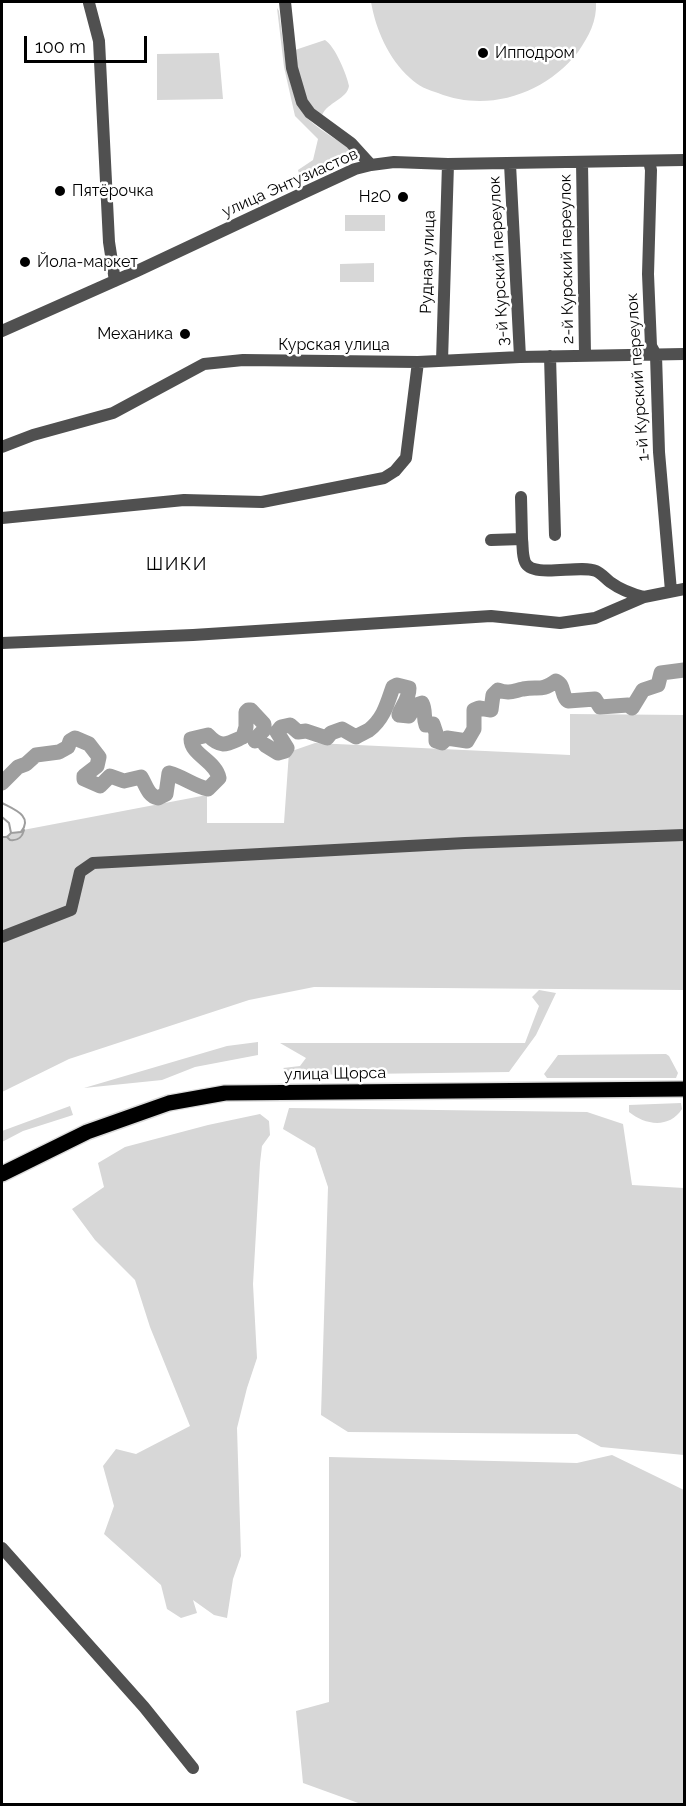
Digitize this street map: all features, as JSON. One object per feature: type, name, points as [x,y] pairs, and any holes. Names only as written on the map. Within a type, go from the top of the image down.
[{"type":"main road","name":"улица Щорса","points":[[2,1174],[87,1132],[169,1103],[225,1093],[684,1089]]},
{"type":"street","points":[[285,2],[292,68],[305,108],[351,143],[371,165]]},
{"type":"street","points":[[89,3],[99,41],[110,242],[116,281]]},
{"type":"street","name":"1-й Курский переулок","points":[[649,160],[651,170],[648,274],[651,346],[656,355],[659,452],[671,591]]},
{"type":"street","name":"улица Энтузиастов","points":[[2,331],[116,281],[312,189],[371,165],[394,162],[510,164],[684,160]]},
{"type":"street","name":"2-й Курский переулок","points":[[582,162],[585,355]]},
{"type":"street","name":"Рудная улица","points":[[442,361],[448,164]]},
{"type":"street","name":"3-й Курский переулок","points":[[510,164],[520,357]]},
{"type":"street","name":"Курская улица","points":[[2,447],[33,435],[113,413],[204,364],[243,360],[418,362],[550,356],[684,354]]},
{"type":"street","name":"2-й Курский переулок","points":[[550,356],[555,536]]},
{"type":"street","points":[[2,518],[184,500],[262,502],[384,478],[395,471],[406,458],[418,362]]},
{"type":"street","points":[[520,497],[524,560],[528,567],[538,571],[572,568],[596,571],[621,589],[644,597]]},
{"type":"street","points":[[491,540],[522,539]]},
{"type":"street","points":[[2,642],[193,635],[491,616],[560,623],[595,618],[644,597],[684,589]]},
{"type":"street","points":[[2,938],[71,910],[80,872],[93,863],[476,843],[684,835]]},
{"type":"street","points":[[2,1548],[144,1707],[193,1768]]},
{"type":"shaded area","name":"Ипподром","points":[[371,2],[596,2],[596,9],[592,28],[586,40],[565,67],[532,89],[514,96],[476,101],[457,99],[434,92],[410,78],[389,53],[376,23]]},
{"type":"shaded area","points":[[277,8],[290,82],[300,109],[311,122],[349,148],[350,153],[347,160],[308,178],[300,177],[298,170],[313,160],[318,139],[295,116],[284,67]]},
{"type":"shaded area","points":[[325,40],[336,54],[349,86],[345,94],[328,107],[322,115],[314,109],[304,95],[295,50]]},
{"type":"shaded area","points":[[219,53],[223,99],[157,100],[157,54]]},
{"type":"shaded area","points":[[345,215],[385,215],[385,231],[345,231]]},
{"type":"shaded area","points":[[374,263],[374,282],[340,282],[340,264]]},
{"type":"shaded area","points":[[570,714],[684,715],[684,990],[314,987],[249,1000],[69,1059],[2,1092],[2,837],[23,830],[207,795],[207,823],[284,823],[289,752],[315,743],[570,755]]},
{"type":"shaded area","points":[[539,990],[556,993],[536,1035],[509,1072],[291,1075],[283,1068],[300,1066],[306,1058],[280,1043],[525,1043],[539,1006],[532,997]]},
{"type":"shaded area","points":[[258,1042],[258,1055],[195,1067],[162,1080],[84,1088],[227,1046]]},
{"type":"shaded area","points":[[666,1054],[678,1073],[676,1078],[547,1078],[544,1074],[558,1055]]},
{"type":"shaded area","points":[[681,1103],[682,1109],[677,1115],[664,1122],[642,1120],[629,1112],[629,1105]]},
{"type":"shaded area","points":[[70,1106],[73,1115],[23,1131],[2,1142],[2,1131]]},
{"type":"shaded area","points":[[289,1108],[587,1112],[623,1124],[632,1185],[684,1188],[684,1455],[601,1447],[577,1434],[348,1432],[321,1415],[328,1187],[315,1148],[283,1129]]},
{"type":"shaded area","points":[[260,1114],[269,1121],[270,1135],[262,1146],[260,1163],[253,1284],[257,1358],[237,1428],[241,1556],[233,1579],[227,1618],[214,1615],[193,1600],[197,1613],[181,1618],[167,1609],[161,1585],[104,1534],[114,1506],[103,1466],[116,1449],[136,1454],[190,1426],[150,1327],[135,1280],[95,1240],[72,1209],[104,1187],[98,1163],[125,1147]]},
{"type":"shaded area","points":[[612,1455],[684,1490],[684,1804],[361,1804],[303,1783],[296,1711],[329,1702],[329,1457],[577,1463]]},
{"type":"waterway","points":[[265,745],[278,753],[285,751],[287,748],[277,732],[281,727],[290,725],[298,732],[306,731],[327,738],[331,733],[342,729],[356,737],[369,730],[378,721],[393,687],[397,685],[409,688],[408,696],[399,715],[409,716],[416,705],[422,703],[426,725],[433,724],[436,741],[442,743],[447,738],[467,741],[474,729],[474,710],[479,708],[491,710],[493,695],[498,690],[508,692],[543,688],[556,681],[561,685],[568,701],[595,699],[600,707],[628,705],[632,708],[643,690],[658,685],[661,673],[684,670]]},
{"type":"waterway","points":[[2,783],[18,767],[26,764],[36,755],[59,752],[68,747],[70,741],[75,738],[89,744],[99,757],[97,766],[84,776],[84,779],[100,786],[110,776],[124,781],[141,777],[150,793],[158,798],[166,794],[169,773],[208,789],[219,778],[213,767],[192,745],[191,739],[208,735],[221,744],[233,742],[243,737],[246,712],[251,710],[264,724],[264,730],[255,741]]},
{"type":"waterway","points":[[2,781],[4,781],[2,791]]},
{"type":"waterway","points":[[2,803],[24,817],[25,822],[21,832],[11,833],[9,823],[2,817]]},
{"type":"waterway","points":[[7,837],[10,840],[17,839],[21,837],[24,830]]},
{"type":"waterway","points":[[2,837],[7,837],[11,833]]},
{"type":"place","name":"Ипподром","points":[[483,53]]},
{"type":"place","name":"Пятёрочка","points":[[60,191]]},
{"type":"place","name":"H2O","points":[[403,197]]},
{"type":"place","name":"Йола-маркет","points":[[25,262]]},
{"type":"place","name":"Механика","points":[[185,334]]},
{"type":"district","name":"ШИКИ","points":[[177,565]]}]
